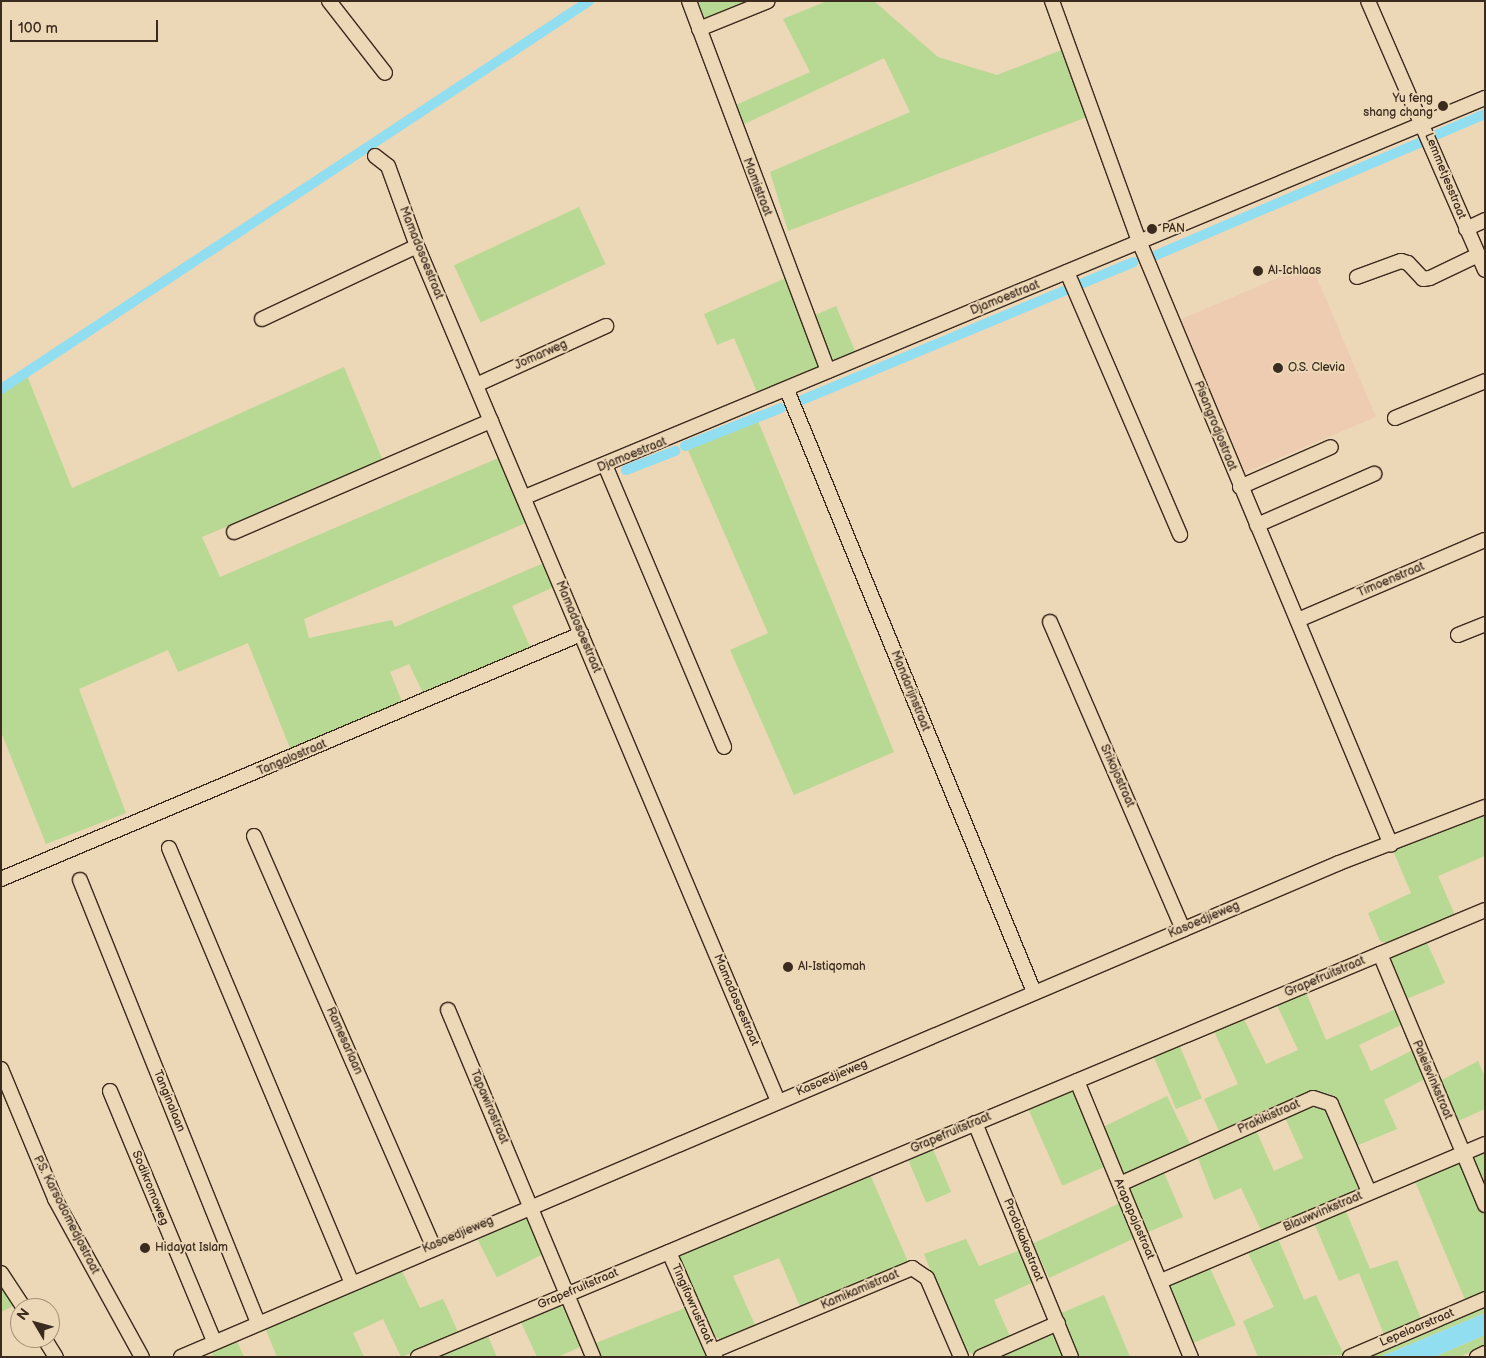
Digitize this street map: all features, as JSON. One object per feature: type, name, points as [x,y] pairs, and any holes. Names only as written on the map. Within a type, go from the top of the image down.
[{"type":"street","points":[[329,1],[385,73]]},
{"type":"street","name":"Mamistraat","points":[[688,1],[828,371]]},
{"type":"street","points":[[699,29],[768,1]]},
{"type":"street","name":"Pisangrodjostraat","points":[[1052,1],[1139,241],[1391,845]]},
{"type":"street","name":"Lemmetjesstraat","points":[[1368,1],[1424,124],[1466,229],[1485,270]]},
{"type":"street","name":"Djamoestraat","points":[[525,497],[787,390],[828,371],[1069,276],[1139,241],[1485,98]]},
{"type":"street","name":"Mamadosoestraat","points":[[375,156],[388,166],[417,246],[525,497],[778,1101]]},
{"type":"street","points":[[1466,229],[1485,220]]},
{"type":"street","points":[[262,320],[417,246]]},
{"type":"street","points":[[1357,278],[1401,261],[1408,263],[1423,279],[1430,278],[1478,255]]},
{"type":"street","points":[[1069,276],[1180,535]]},
{"type":"street","name":"Jomarweg","points":[[476,385],[606,326]]},
{"type":"street","points":[[1394,418],[1485,381]]},
{"type":"street","name":"Mandarijnstraat","points":[[787,390],[1034,992]]},
{"type":"street","points":[[234,532],[491,421]]},
{"type":"street","points":[[1240,486],[1331,447]]},
{"type":"street","points":[[605,465],[724,747]]},
{"type":"street","points":[[1257,525],[1374,474]]},
{"type":"street","name":"Timoenstraat","points":[[1298,620],[1485,540]]},
{"type":"street","name":"Srikojostraat","points":[[1050,622],[1183,929]]},
{"type":"street","points":[[1458,635],[1485,624]]},
{"type":"street","name":"Tangalostraat","points":[[1,879],[581,634]]},
{"type":"street","name":"Kasoedjieweg","points":[[181,1357],[207,1348],[258,1322],[531,1204],[1183,929],[1485,807]]},
{"type":"street","name":"Ramesarlaan","points":[[254,836],[434,1246]]},
{"type":"street","points":[[169,848],[350,1282]]},
{"type":"street","name":"Tanginalaan","points":[[80,880],[258,1322]]},
{"type":"street","name":"Grapefruitstraat","points":[[418,1357],[1485,910]]},
{"type":"street","name":"Paleisvinkstraat","points":[[1380,954],[1485,1205]]},
{"type":"street","name":"Tapawirostraat","points":[[448,1010],[531,1204],[593,1357]]},
{"type":"street","name":"P.S. Karsodomedjostraat","points":[[1,1069],[55,1199],[142,1357]]},
{"type":"street","name":"Arapapajastraat","points":[[1078,1081],[1191,1357]]},
{"type":"street","name":"Sodikromoweg","points":[[110,1091],[207,1348]]},
{"type":"street","name":"Prakikistraat","points":[[1120,1184],[1313,1098],[1331,1104],[1370,1192]]},
{"type":"street","name":"Prodokakastraat","points":[[975,1123],[1072,1357]]},
{"type":"street","name":"Blauwvinkstraat","points":[[1161,1281],[1485,1144]]},
{"type":"street","name":"Tingifowrustraat","points":[[669,1252],[714,1354]]},
{"type":"street","name":"Kamikamistraat","points":[[714,1354],[912,1268],[927,1278],[961,1357]]},
{"type":"street","points":[[1,1273],[17,1298]]},
{"type":"street","name":"Lepelaarstraat","points":[[1350,1357],[1485,1299]]},
{"type":"street","points":[[980,1357],[1058,1323]]},
{"type":"street","points":[[1477,1357],[1485,1353]]},
{"type":"shaded area","name":"O.S. Clevia","points":[[1311,264],[1376,417],[1245,472],[1180,319]]},
{"type":"green space","points":[[693,1],[754,1],[700,24]]},
{"type":"green space","points":[[827,1],[874,1],[938,57],[997,75],[1064,49],[1087,117],[788,231],[770,172],[910,112],[884,58],[738,127],[731,107],[810,72],[783,19]]},
{"type":"green space","points":[[579,207],[606,264],[481,322],[454,265]]},
{"type":"green space","points":[[788,277],[822,367],[759,397],[734,338],[717,345],[704,314]]},
{"type":"green space","points":[[836,306],[856,354],[831,365],[810,317]]},
{"type":"green space","points":[[344,367],[383,461],[202,537],[220,577],[503,456],[530,521],[304,619],[309,638],[392,620],[395,627],[546,562],[556,586],[512,606],[532,651],[424,695],[409,664],[390,672],[403,704],[292,753],[248,643],[178,672],[168,650],[79,689],[126,813],[46,844],[1,732],[1,389],[26,373],[72,488]]},
{"type":"green space","points":[[758,421],[894,752],[794,795],[730,650],[768,633],[688,450]]},
{"type":"green space","points":[[1485,809],[1485,856],[1438,876],[1455,915],[1390,944],[1380,941],[1368,913],[1411,893],[1392,848]]},
{"type":"green space","points":[[1425,938],[1445,983],[1404,1000],[1390,960],[1392,954]]},
{"type":"green space","points":[[1305,990],[1326,1040],[1396,1009],[1403,1024],[1359,1045],[1371,1071],[1413,1050],[1425,1079],[1384,1100],[1397,1129],[1356,1146],[1330,1098],[1221,1135],[1204,1099],[1238,1084],[1213,1029],[1243,1017],[1266,1064],[1298,1050],[1276,1003]]},
{"type":"green space","points":[[1178,1042],[1202,1098],[1176,1109],[1152,1053]]},
{"type":"green space","points":[[1478,1061],[1485,1077],[1485,1109],[1456,1122],[1438,1082]]},
{"type":"green space","points":[[1073,1089],[1107,1166],[1062,1186],[1028,1109]]},
{"type":"green space","points":[[1167,1096],[1192,1148],[1127,1174],[1118,1170],[1101,1128]]},
{"type":"green space","points":[[1309,1103],[1328,1107],[1360,1178],[1360,1189],[1262,1232],[1241,1188],[1214,1200],[1196,1153],[1255,1128],[1274,1171],[1303,1158],[1284,1115]]},
{"type":"green space","points":[[932,1147],[951,1192],[926,1203],[907,1158]]},
{"type":"green space","points":[[1485,1149],[1485,1195],[1473,1159]]},
{"type":"green space","points":[[1457,1163],[1464,1166],[1485,1215],[1485,1294],[1466,1302],[1414,1179]]},
{"type":"green space","points":[[1162,1168],[1183,1217],[1146,1233],[1126,1191],[1130,1183]]},
{"type":"green space","points":[[869,1172],[909,1264],[801,1309],[779,1258],[733,1276],[756,1327],[725,1341],[710,1335],[679,1257],[683,1251]]},
{"type":"green space","points":[[1120,1203],[1136,1237],[1049,1278],[1033,1244]]},
{"type":"green space","points":[[1345,1209],[1370,1269],[1397,1260],[1422,1321],[1385,1337],[1359,1273],[1339,1281],[1314,1223]]},
{"type":"green space","points":[[525,1216],[544,1253],[497,1277],[478,1240]]},
{"type":"green space","points":[[1277,1236],[1304,1300],[1316,1295],[1344,1355],[1258,1357],[1243,1321],[1274,1307],[1246,1249]]},
{"type":"green space","points":[[966,1239],[979,1266],[1023,1249],[1036,1281],[994,1300],[1011,1339],[976,1355],[961,1350],[924,1254]]},
{"type":"green space","points":[[1209,1266],[1236,1325],[1191,1344],[1169,1291],[1170,1283]]},
{"type":"green space","points":[[400,1267],[420,1308],[443,1299],[459,1334],[401,1357],[383,1319],[353,1333],[364,1357],[277,1357],[264,1325]]},
{"type":"green space","points":[[6,1287],[13,1298],[10,1298],[10,1308],[1,1312],[1,1290]]},
{"type":"green space","points":[[1104,1295],[1130,1357],[1077,1357],[1059,1314]]},
{"type":"green space","points":[[1485,1303],[1485,1313],[1380,1357],[1358,1357]]},
{"type":"green space","points":[[555,1305],[566,1308],[582,1346],[558,1357],[537,1357],[520,1320]]},
{"type":"green space","points":[[690,1306],[711,1357],[599,1357],[593,1344]]},
{"type":"green space","points":[[1053,1331],[1067,1357],[990,1357]]},
{"type":"green space","points":[[487,1334],[497,1357],[438,1357]]},
{"type":"green space","points":[[1485,1335],[1485,1346],[1459,1357],[1434,1357]]},
{"type":"green space","points":[[235,1337],[244,1357],[212,1357],[214,1347]]},
{"type":"water","points":[[1485,1313],[1485,1335],[1434,1357],[1380,1357]]},
{"type":"waterway","points":[[1,389],[589,1]]},
{"type":"waterway","points":[[1436,135],[1485,114]]},
{"type":"waterway","points":[[1154,256],[1423,141]]},
{"type":"waterway","points":[[802,400],[1133,262]]},
{"type":"waterway","points":[[685,446],[781,408]]},
{"type":"waterway","points":[[626,470],[675,451]]},
{"type":"place","name":"Yu feng shang chang","points":[[1443,106]]},
{"type":"place","name":"PAN","points":[[1152,229]]},
{"type":"place","name":"Al-Ichlaas","points":[[1258,271]]},
{"type":"place","name":"O.S. Clevia","points":[[1278,368]]},
{"type":"place","name":"Al-Istiqomah","points":[[788,967]]},
{"type":"place","name":"Hidayat Islam","points":[[145,1248]]}]
